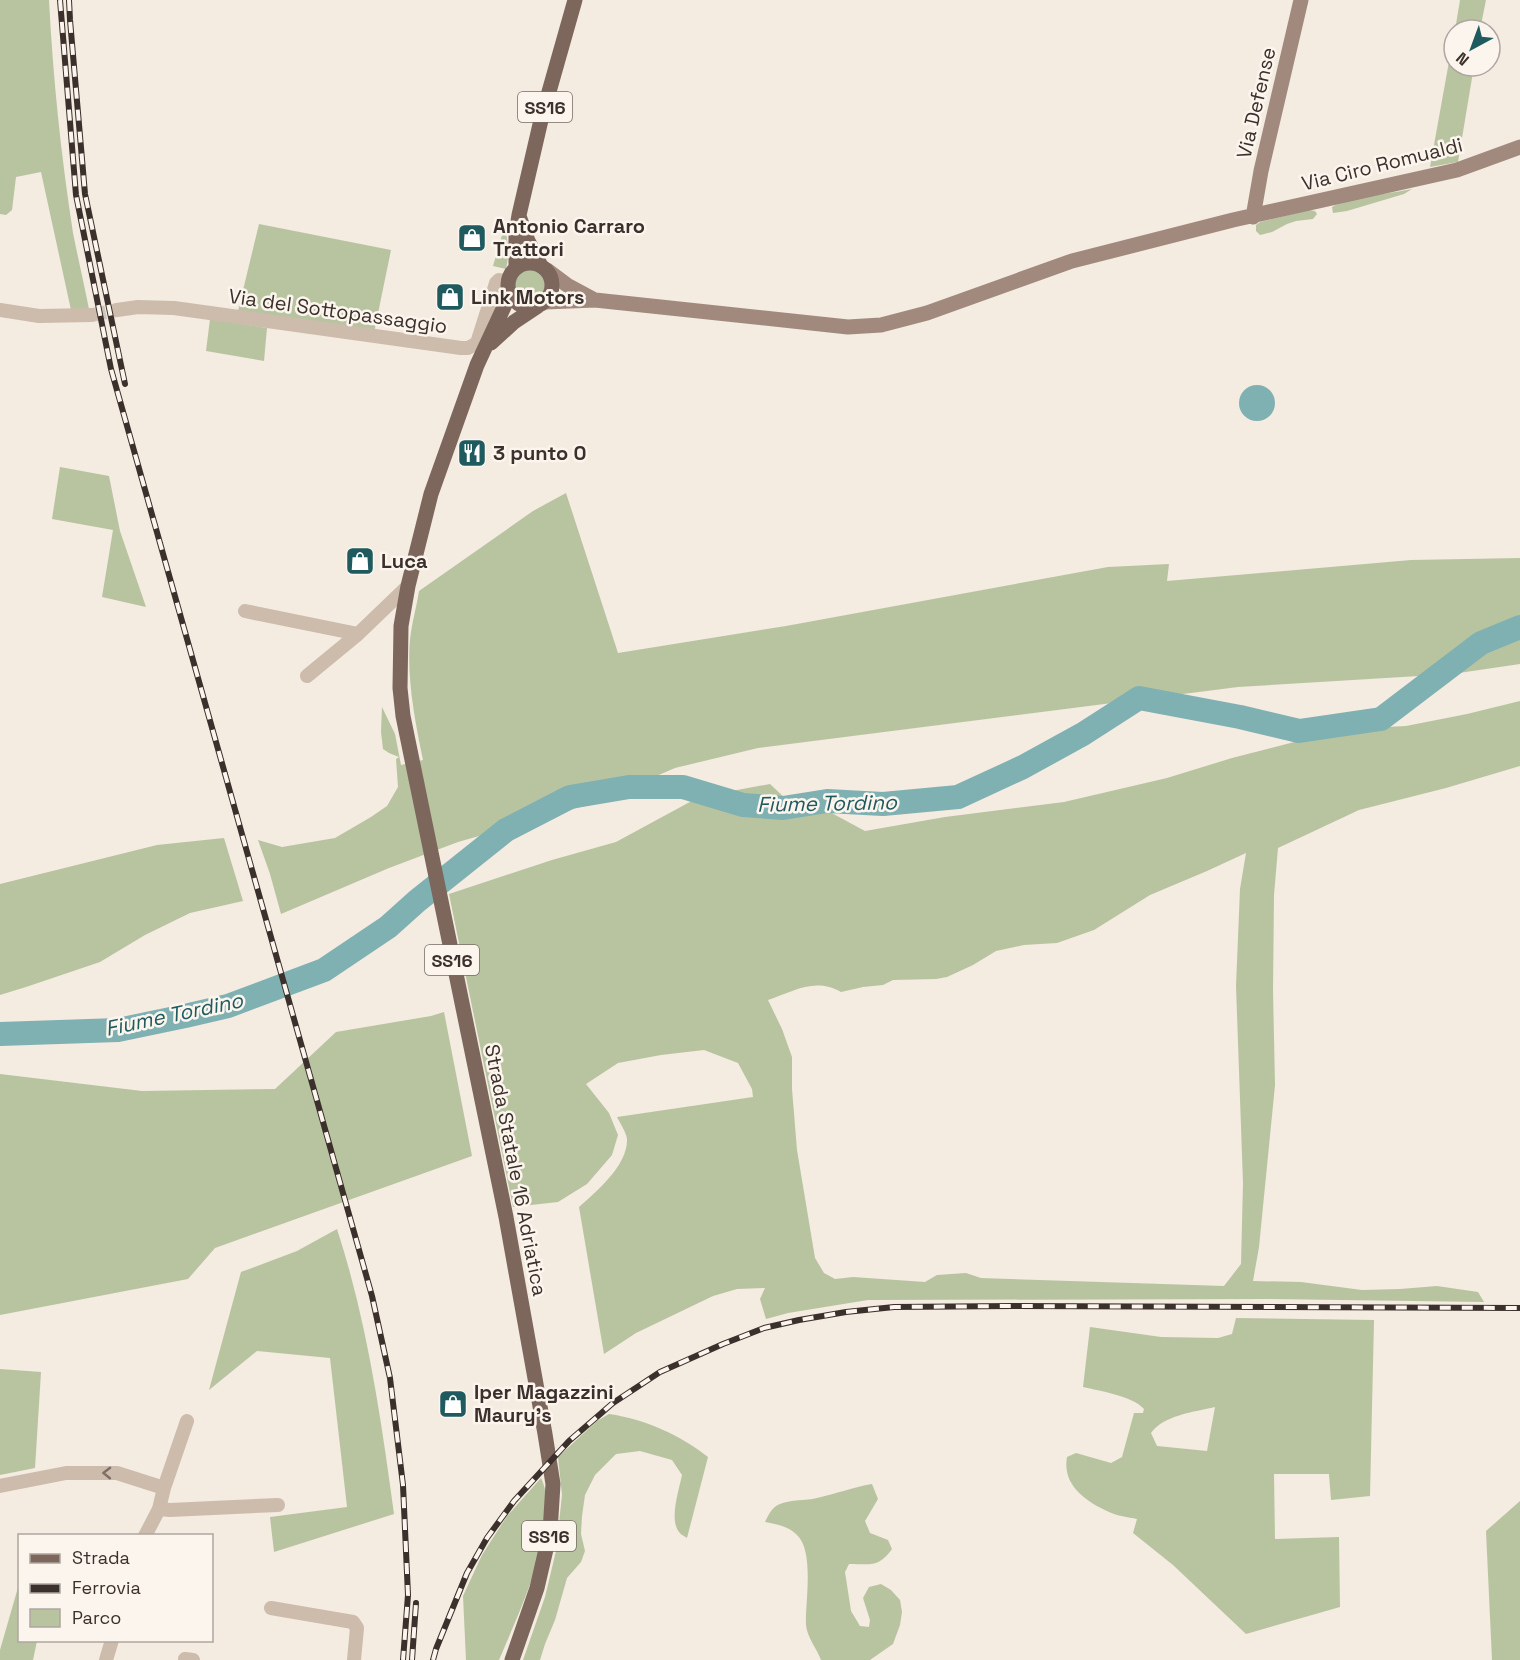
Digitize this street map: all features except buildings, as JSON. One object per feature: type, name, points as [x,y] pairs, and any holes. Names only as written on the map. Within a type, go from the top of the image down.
[{"type":"main road","name":"SS16","points":[[408,586],[431,494],[477,365],[509,288],[512,271],[516,267],[516,234],[519,214],[575,0]]},
{"type":"main road","name":"Via Defense","points":[[1253,217],[1261,171],[1301,0]]},
{"type":"main road","name":"Via Ciro Romualdi","points":[[596,300],[849,327],[881,325],[927,312],[1072,261],[1233,220],[1456,170],[1520,147]]},
{"type":"main road","points":[[519,214],[528,241],[552,283],[552,290],[542,304]]},
{"type":"main road","points":[[516,267],[528,262],[544,268],[567,285],[596,300]]},
{"type":"main road","points":[[509,288],[513,300],[521,306],[528,307],[596,300]]},
{"type":"main road","name":"SS16","points":[[484,349],[514,322],[542,304]]},
{"type":"main road","name":"Strada Statale 16 Adriatica","points":[[408,586],[401,626],[400,688],[403,716],[494,1159],[553,1484],[550,1532],[537,1588],[512,1660]]},
{"type":"street","name":"Via del Sottopassaggio","points":[[117,310],[138,307],[174,308],[468,348],[477,343],[496,283],[499,280],[509,288]]},
{"type":"street","points":[[0,310],[39,316],[92,315]]},
{"type":"street","points":[[307,676],[358,634],[408,586]]},
{"type":"street","points":[[245,611],[358,634]]},
{"type":"street","points":[[146,1534],[159,1509],[187,1420]]},
{"type":"street","points":[[0,1486],[66,1473],[117,1473],[164,1488]]},
{"type":"street","points":[[159,1509],[278,1505]]},
{"type":"street","points":[[271,1608],[353,1622],[357,1628],[354,1660]]},
{"type":"street","points":[[106,1660],[112,1642]]},
{"type":"green space","points":[[0,0],[49,0],[55,88],[65,175],[73,233],[89,309],[71,310],[41,172],[16,177],[12,210],[6,215],[0,214]]},
{"type":"green space","points":[[1460,0],[1486,0],[1482,18],[1457,18]]},
{"type":"green space","points":[[1446,78],[1472,78],[1458,162],[1430,167]]},
{"type":"green space","points":[[1412,189],[1404,194],[1333,213],[1332,207],[1348,201]]},
{"type":"green space","points":[[1309,210],[1317,214],[1313,219],[1296,221],[1260,235],[1256,231],[1256,225],[1260,222]]},
{"type":"green space","points":[[259,224],[391,250],[374,333],[237,315]]},
{"type":"green space","points":[[505,225],[509,253],[506,269],[493,266]]},
{"type":"green space","points":[[529,267],[541,273],[547,285],[541,297],[529,303],[517,297],[511,285],[517,273]]},
{"type":"green space","points":[[210,319],[267,328],[264,361],[206,351]]},
{"type":"green space","points":[[60,467],[109,476],[120,531],[146,607],[102,597],[113,530],[52,519]]},
{"type":"green space","points":[[566,493],[618,653],[786,626],[1108,567],[1169,564],[1167,581],[1411,560],[1520,558],[1520,664],[1452,674],[1238,687],[758,748],[675,768],[591,804],[458,842],[389,868],[281,914],[258,840],[282,847],[335,838],[387,806],[398,787],[396,759],[399,757],[383,749],[382,707],[395,734],[401,765],[423,760],[414,713],[409,663],[411,632],[419,591],[533,511]]},
{"type":"green space","points":[[1520,701],[1520,766],[1359,810],[1278,848],[1274,895],[1275,1085],[1259,1247],[1253,1281],[1301,1282],[1362,1290],[1437,1286],[1478,1292],[1484,1302],[1263,1299],[868,1300],[788,1313],[766,1319],[760,1299],[765,1288],[737,1289],[713,1296],[636,1333],[604,1354],[579,1207],[610,1177],[626,1149],[627,1139],[617,1117],[753,1097],[752,1089],[738,1063],[704,1050],[618,1063],[586,1084],[609,1113],[618,1135],[612,1155],[587,1184],[558,1202],[513,1207],[449,894],[552,860],[616,842],[699,797],[770,784],[803,815],[826,810],[865,831],[945,817],[1064,802],[1167,778],[1232,758],[1345,729],[1406,726]],"holes":[[[1246,853],[1240,889],[1236,986],[1243,1183],[1241,1264],[1224,1286],[981,1278],[966,1273],[937,1275],[925,1282],[853,1277],[835,1279],[824,1273],[815,1258],[797,1150],[792,1057],[768,1000],[804,987],[822,986],[841,992],[883,985],[893,980],[947,977],[996,951],[1024,945],[1057,943],[1094,930],[1150,895]]]},
{"type":"green space","points":[[224,838],[243,901],[190,913],[145,935],[100,962],[0,995],[0,884],[157,845]]},
{"type":"green space","points":[[444,1012],[472,1156],[215,1248],[188,1279],[0,1315],[0,1074],[142,1091],[275,1089],[336,1032]]},
{"type":"green space","points":[[337,1229],[365,1334],[394,1514],[274,1552],[270,1517],[347,1507],[330,1358],[257,1351],[209,1390],[241,1272],[297,1251]]},
{"type":"green space","points":[[1236,1318],[1374,1320],[1370,1496],[1331,1500],[1329,1474],[1274,1474],[1275,1539],[1339,1537],[1340,1607],[1246,1634],[1173,1565],[1133,1533],[1137,1519],[1112,1513],[1092,1503],[1077,1491],[1068,1476],[1066,1467],[1067,1457],[1076,1453],[1111,1463],[1122,1457],[1134,1413],[1143,1413],[1144,1409],[1124,1397],[1083,1387],[1090,1327],[1161,1337],[1218,1338],[1232,1334]],"holes":[[[1215,1407],[1207,1451],[1157,1446],[1151,1433],[1171,1418]]]},
{"type":"green space","points":[[0,1369],[41,1372],[35,1468],[0,1475]]},
{"type":"green space","points":[[609,1414],[662,1429],[708,1457],[687,1538],[679,1532],[676,1526],[675,1512],[682,1475],[672,1460],[640,1451],[616,1454],[595,1475],[585,1495],[581,1534],[585,1551],[581,1562],[567,1578],[540,1660],[523,1660],[545,1597],[556,1551],[562,1495],[558,1457],[597,1421]]},
{"type":"green space","points":[[541,1478],[546,1497],[546,1519],[542,1544],[516,1620],[499,1660],[466,1660],[463,1596],[482,1555],[507,1516]]},
{"type":"green space","points":[[872,1484],[878,1499],[865,1521],[870,1533],[888,1540],[892,1549],[873,1564],[849,1564],[845,1572],[851,1611],[860,1626],[869,1627],[870,1620],[863,1598],[869,1587],[881,1584],[891,1590],[900,1600],[902,1612],[900,1625],[893,1644],[870,1660],[821,1660],[806,1625],[808,1577],[802,1542],[789,1529],[765,1522],[777,1505]]},
{"type":"green space","points":[[1520,1501],[1520,1660],[1492,1660],[1486,1531]]},
{"type":"green space","points":[[18,1587],[18,1642],[37,1642],[33,1660],[0,1660],[0,1650]]},
{"type":"water","points":[[1257,385],[1270,390],[1275,403],[1270,416],[1257,421],[1244,416],[1239,403],[1244,390]]},
{"type":"waterway","name":"Fiume Tordino","points":[[0,1034],[118,1030],[228,1006],[324,970],[388,927],[506,830],[570,797],[629,787],[683,787],[743,805],[783,808],[827,801],[883,804],[958,797],[1023,767],[1083,734],[1139,698],[1299,731],[1381,719],[1481,643],[1520,627]]},
{"type":"tunnel","points":[[92,315],[117,310]]},
{"type":"railway","points":[[60,0],[76,195],[111,369],[372,1296],[390,1378],[403,1485],[408,1595],[403,1660]]},
{"type":"railway","points":[[69,0],[85,194],[125,384]]},
{"type":"railway","points":[[433,1660],[467,1573],[487,1538],[514,1501],[569,1441],[613,1403],[660,1372],[764,1328],[846,1312],[894,1307],[1520,1308]]},
{"type":"railway","points":[[412,1660],[416,1603]]},
{"type":"place","name":"Antonio Carraro Trattori","points":[[472,238]]},
{"type":"place","name":"Link Motors","points":[[450,297]]},
{"type":"place","name":"3 punto 0","points":[[472,453]]},
{"type":"place","name":"Luca","points":[[360,561]]},
{"type":"place","name":"Iper Magazzini Maury's","points":[[453,1404]]}]
